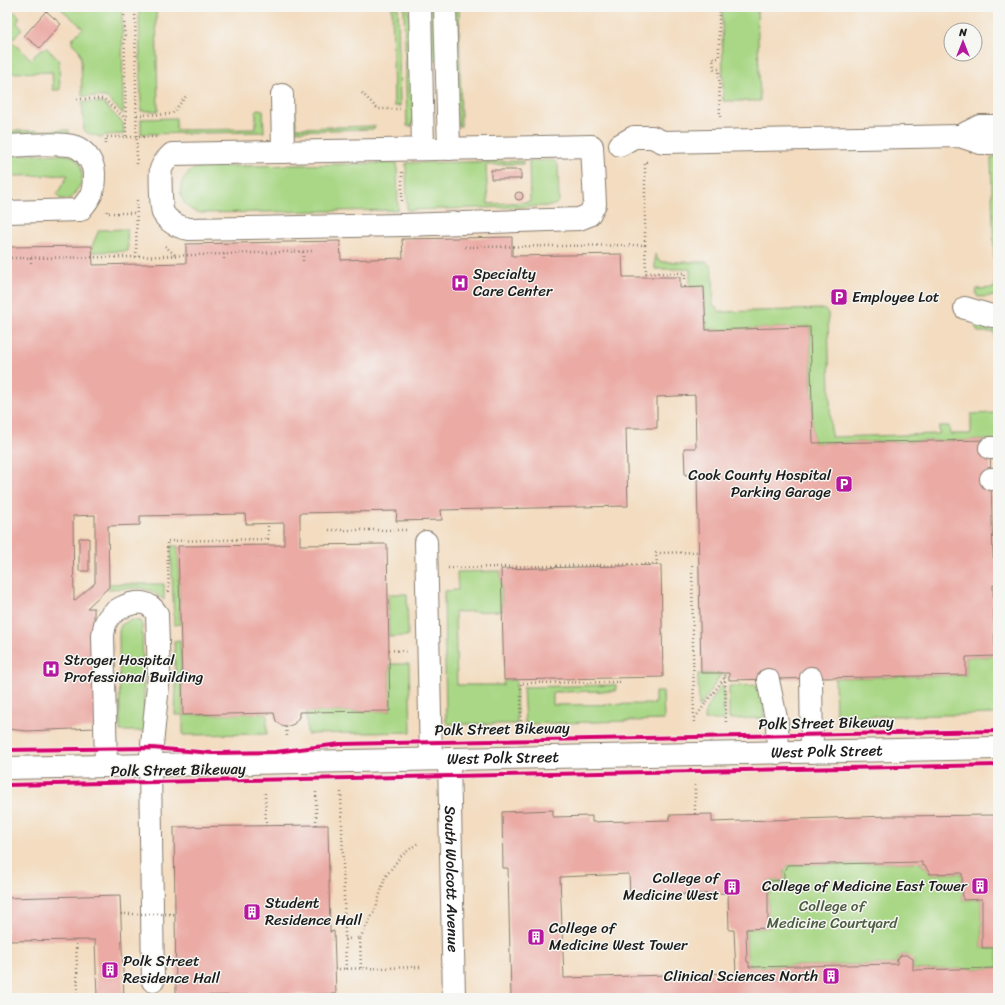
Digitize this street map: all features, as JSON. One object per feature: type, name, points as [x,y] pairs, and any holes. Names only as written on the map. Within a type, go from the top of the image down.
[{"type":"street","points":[[420,7],[423,150]]},
{"type":"street","points":[[446,7],[449,149]]},
{"type":"street","points":[[275,95],[276,152]]},
{"type":"street","points":[[960,136],[980,126],[998,126]]},
{"type":"street","points":[[592,146],[595,204],[589,215],[579,220],[189,229],[177,226],[168,220],[162,212],[161,170],[165,161],[172,154],[620,145],[634,137],[652,137],[663,142],[960,136],[981,143],[998,143]]},
{"type":"street","points":[[7,146],[67,145],[78,148],[88,157],[94,169],[94,185],[90,198],[80,210],[7,212]]},
{"type":"street","points":[[998,302],[965,308],[992,316],[998,316]]},
{"type":"street","name":"South Wolcott Avenue","points":[[418,540],[440,759],[454,998]]},
{"type":"street","points":[[106,766],[103,634],[106,622],[115,611],[131,605],[143,603],[152,607],[157,614],[159,675],[150,765],[153,981]]},
{"type":"street","points":[[778,752],[777,723],[797,679],[812,722],[812,752]]},
{"type":"street","name":"West Polk Street","points":[[7,768],[998,748]]},
{"type":"path","points":[[124,7],[126,137]]},
{"type":"path","points":[[135,7],[137,137]]},
{"type":"path","points":[[719,7],[719,58],[714,58],[714,69],[719,69],[720,121]]},
{"type":"path","points":[[362,94],[378,109],[402,109]]},
{"type":"path","points":[[137,115],[172,114],[186,96]]},
{"type":"path","points":[[77,99],[104,99],[126,120]]},
{"type":"path","points":[[402,172],[403,210]]},
{"type":"path","points":[[108,213],[137,213]]},
{"type":"path","points":[[645,245],[646,273],[685,273],[685,288]]},
{"type":"path","points":[[303,252],[303,261]]},
{"type":"path","points":[[224,254],[224,262]]},
{"type":"path","points":[[31,258],[31,266]]},
{"type":"path","points":[[169,595],[167,541],[268,539],[268,523]]},
{"type":"path","points":[[329,530],[409,530],[418,540]]},
{"type":"path","points":[[448,568],[657,564],[656,553],[698,552]]},
{"type":"path","points":[[692,564],[694,725]]},
{"type":"path","points":[[389,650],[412,651]]},
{"type":"path","points":[[694,718],[725,675],[726,724]]},
{"type":"path","points":[[521,729],[521,683],[620,682]]},
{"type":"path","points":[[286,727],[287,737]]},
{"type":"path","points":[[695,786],[695,815]]},
{"type":"path","points":[[316,792],[316,825]]},
{"type":"path","points":[[341,792],[346,969]]},
{"type":"path","points":[[265,793],[266,826]]},
{"type":"path","points":[[361,969],[360,938],[376,908],[385,877],[401,856],[418,843]]},
{"type":"path","points":[[121,914],[175,914]]},
{"type":"path","points":[[345,939],[360,938]]},
{"type":"path","points":[[76,940],[78,998]]},
{"type":"path","points":[[335,969],[421,967]]},
{"type":"green space","points":[[8,7],[19,16],[17,23],[22,29],[11,41],[31,59],[42,49],[47,48],[59,61],[60,90],[53,90],[52,72],[7,73]]},
{"type":"green space","points":[[59,7],[122,7],[123,114],[106,97],[82,96],[81,57],[79,50],[72,43],[72,39],[83,28]]},
{"type":"green space","points":[[139,7],[156,7],[158,111],[141,111]]},
{"type":"green space","points":[[392,7],[398,7],[400,106],[394,106]]},
{"type":"green space","points":[[404,7],[408,7],[413,33],[413,126],[407,126]]},
{"type":"green space","points":[[429,7],[437,7],[438,60],[431,60]]},
{"type":"green space","points":[[454,7],[459,7],[461,126],[458,126]]},
{"type":"green space","points":[[722,7],[757,7],[760,101],[723,101]]},
{"type":"green space","points":[[82,102],[103,103],[123,123],[124,134],[105,135],[102,138],[86,132],[84,130]]},
{"type":"green space","points":[[257,109],[263,110],[264,132],[141,134],[141,119],[176,118],[176,130],[256,129]]},
{"type":"green space","points":[[289,109],[293,109],[295,111],[296,128],[375,126],[374,129],[288,131]]},
{"type":"green space","points":[[69,130],[68,135],[7,138],[7,131]]},
{"type":"green space","points":[[61,154],[73,156],[80,164],[82,173],[82,182],[71,199],[60,199],[57,194],[68,175],[7,176],[7,155]]},
{"type":"green space","points":[[998,156],[998,296],[978,297],[976,294],[977,289],[995,288],[991,158]]},
{"type":"green space","points":[[552,160],[558,165],[559,201],[551,206],[407,210],[406,163],[523,161],[523,164],[486,165],[488,204],[530,202],[529,161]]},
{"type":"green space","points":[[397,163],[398,210],[201,213],[192,210],[186,205],[182,198],[182,183],[185,176],[191,171],[200,167]]},
{"type":"green space","points":[[127,229],[128,251],[92,252],[92,246],[99,230]]},
{"type":"green space","points":[[655,254],[658,260],[663,262],[707,262],[710,265],[713,275],[713,305],[721,312],[823,309],[828,313],[831,437],[939,434],[939,426],[949,426],[950,434],[971,434],[971,414],[996,413],[995,332],[978,332],[975,326],[979,323],[998,322],[998,443],[990,440],[813,443],[810,327],[706,330],[704,287],[690,287],[690,269],[655,269]]},
{"type":"green space","points":[[171,546],[178,546],[180,624],[174,625]]},
{"type":"green space","points":[[501,571],[502,611],[455,612],[457,685],[503,685],[504,680],[516,680],[517,724],[448,724],[446,722],[444,591],[458,590],[457,572]]},
{"type":"green space","points":[[109,584],[164,584],[164,600],[152,591],[141,588],[106,589]]},
{"type":"green space","points":[[388,594],[407,594],[408,636],[389,637]]},
{"type":"green space","points":[[130,620],[140,621],[142,625],[145,731],[120,731],[119,631],[121,625]]},
{"type":"green space","points":[[180,640],[183,715],[175,715],[176,688],[174,641]]},
{"type":"green space","points":[[998,656],[998,714],[839,717],[836,715],[835,678],[966,675],[966,657]]},
{"type":"green space","points":[[389,664],[409,664],[411,732],[307,734],[306,712],[390,711]]},
{"type":"green space","points":[[722,673],[699,708],[698,674]]},
{"type":"green space","points":[[616,685],[616,691],[553,692],[553,705],[655,704],[655,692],[663,692],[664,720],[525,724],[523,687]]},
{"type":"green space","points":[[763,685],[764,718],[729,719],[729,686]]},
{"type":"green space","points":[[721,686],[724,686],[724,720],[705,720],[706,709]]},
{"type":"green space","points":[[267,713],[267,734],[183,735],[183,715]]},
{"type":"green space","name":"College of Medicine Courtyard","points":[[922,862],[922,866],[925,866],[930,874],[962,873],[963,900],[982,899],[982,948],[998,948],[998,968],[913,970],[913,960],[907,955],[901,955],[897,960],[897,964],[749,967],[749,962],[747,962],[746,929],[768,928],[768,881],[784,880],[784,871],[787,868],[787,865]]},
{"type":"building","points":[[46,11],[61,24],[40,48],[24,36]]},
{"type":"building","points":[[491,170],[521,170],[521,179],[491,179]]},
{"type":"building","points":[[519,192],[522,193],[522,199],[519,200],[516,199],[515,196],[516,193]]},
{"type":"building","points":[[512,237],[512,256],[622,254],[623,277],[680,277],[680,288],[704,287],[706,330],[810,327],[813,443],[990,440],[993,558],[998,558],[998,585],[993,585],[995,656],[966,657],[966,675],[729,680],[729,673],[701,673],[697,474],[685,475],[684,448],[696,448],[695,395],[657,397],[657,428],[626,428],[628,506],[441,510],[442,520],[396,521],[397,511],[300,513],[300,545],[387,544],[390,711],[299,712],[299,717],[294,724],[286,727],[282,726],[276,721],[274,713],[183,715],[178,546],[284,545],[284,523],[246,524],[245,514],[140,516],[140,525],[108,526],[109,587],[87,608],[94,608],[95,728],[27,731],[7,729],[7,247],[92,246],[93,265],[186,263],[186,244],[340,241],[341,260],[403,258],[402,239]],"holes":[[[95,515],[95,583],[74,601],[73,516]]]},
{"type":"building","points":[[79,538],[89,538],[89,571],[79,571]]},
{"type":"building","points":[[661,565],[663,677],[504,680],[501,569]]},
{"type":"building","points":[[553,810],[553,817],[592,816],[592,822],[670,820],[669,815],[712,814],[712,822],[890,816],[998,815],[998,948],[982,948],[982,899],[963,900],[962,873],[930,874],[925,866],[922,866],[922,862],[787,865],[787,868],[784,871],[784,880],[768,881],[768,928],[746,929],[747,962],[749,962],[749,967],[897,964],[897,960],[901,955],[907,955],[913,959],[913,970],[998,968],[998,998],[511,998],[508,868],[503,868],[502,812]],"holes":[[[629,874],[630,896],[728,893],[729,930],[734,930],[736,973],[564,978],[560,877]]]},
{"type":"building","name":"Student Residence Hall","points":[[328,825],[330,932],[334,931],[336,994],[176,996],[174,827]]},
{"type":"building","name":"Polk Street Residence Hall","points":[[120,895],[124,998],[97,998],[95,940],[7,941],[7,898]]},
{"type":"cycle path","name":"Polk Street Bikeway","points":[[7,750],[152,748],[212,753],[275,752],[340,744],[998,731]]},
{"type":"cycle path","name":"Polk Street Bikeway","points":[[7,785],[998,765]]},
{"type":"place","name":"Specialty Care Center","points":[[460,283]]},
{"type":"place","name":"Employee Lot","points":[[839,297]]},
{"type":"place","name":"Cook County Hospital Parking Garage","points":[[844,484]]},
{"type":"place","name":"Stroger Hospital Professional Building","points":[[51,669]]},
{"type":"place","name":"College of Medicine East Tower","points":[[980,886]]},
{"type":"place","name":"College of Medicine West","points":[[732,887]]},
{"type":"place","name":"Student Residence Hall","points":[[252,912]]},
{"type":"place","name":"College of Medicine West Tower","points":[[536,937]]},
{"type":"place","name":"Polk Street Residence Hall","points":[[110,970]]},
{"type":"place","name":"Clinical Sciences North","points":[[831,976]]}]
